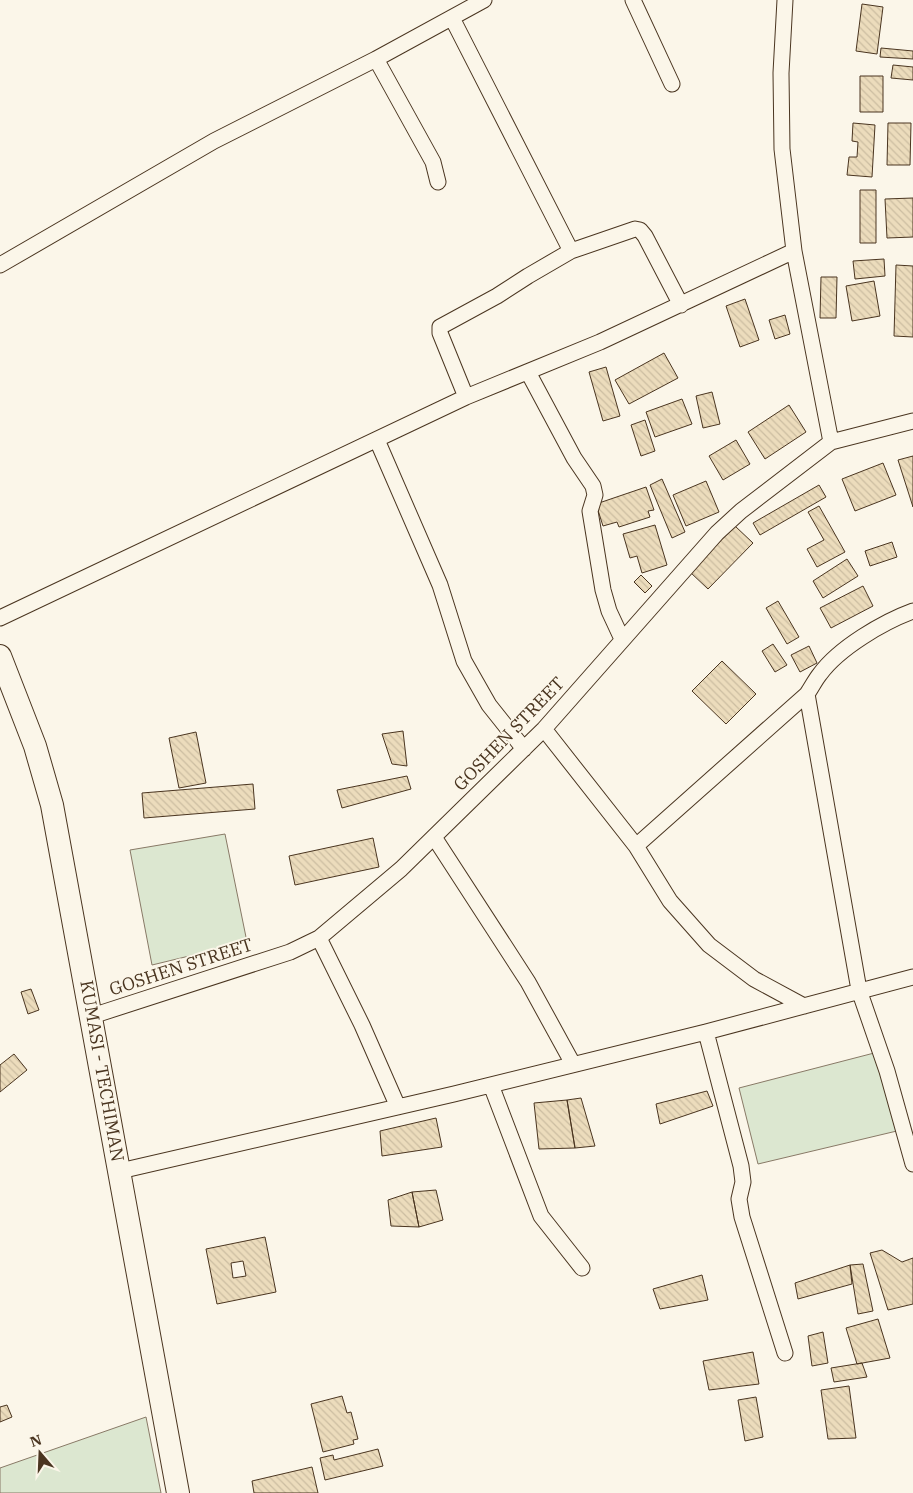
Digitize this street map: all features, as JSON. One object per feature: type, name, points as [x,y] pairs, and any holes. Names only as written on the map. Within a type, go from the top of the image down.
[{"type":"highway","name":"KUMASI - TECHIMAN","points":[[0,656],[34,746],[52,805],[178,1493]]},
{"type":"street","points":[[0,265],[214,141],[376,59],[484,0]]},
{"type":"street","points":[[633,0],[672,84]]},
{"type":"street","points":[[785,0],[780,73],[782,149],[794,251],[831,442]]},
{"type":"street","points":[[452,18],[571,251]]},
{"type":"street","points":[[376,59],[433,162],[438,182]]},
{"type":"street","points":[[466,397],[440,333],[440,327],[497,296],[571,251],[635,229],[640,230],[681,304]]},
{"type":"street","points":[[0,618],[466,397],[600,342],[794,251]]},
{"type":"street","points":[[528,372],[574,458],[593,486],[595,495],[590,511],[603,590],[609,611],[622,639]]},
{"type":"street","name":"GOSHEN STREET","points":[[92,1016],[290,952],[318,938],[401,869],[544,729],[622,639],[717,534],[741,511],[831,442],[913,421]]},
{"type":"street","points":[[377,440],[440,585],[464,661],[489,705],[524,749]]},
{"type":"street","points":[[636,846],[807,694],[820,673],[836,657],[871,632],[913,611]]},
{"type":"street","points":[[807,694],[859,990],[887,1072],[913,1164]]},
{"type":"street","points":[[544,729],[636,846],[670,901],[709,945],[754,979],[804,1006]]},
{"type":"street","points":[[434,837],[528,982],[573,1064]]},
{"type":"street","points":[[318,938],[362,1025],[398,1107]]},
{"type":"street","points":[[120,1171],[490,1085],[706,1032],[913,977]]},
{"type":"street","points":[[706,1032],[741,1166],[743,1182],[739,1200],[742,1217],[785,1353]]},
{"type":"street","points":[[490,1085],[541,1216],[582,1268]]},
{"type":"green space","points":[[225,834],[247,942],[152,965],[130,850]]},
{"type":"green space","points":[[878,1052],[901,1130],[758,1164],[739,1088]]},
{"type":"green space","points":[[146,1417],[161,1493],[0,1493],[0,1468]]},
{"type":"building","points":[[862,4],[883,7],[877,54],[856,51]]},
{"type":"building","points":[[881,48],[913,51],[913,59],[880,57]]},
{"type":"building","points":[[893,65],[913,67],[913,80],[891,78]]},
{"type":"building","points":[[860,76],[883,76],[883,112],[860,112]]},
{"type":"building","points":[[853,123],[875,125],[872,177],[847,175],[849,157],[857,157],[858,142],[852,141]]},
{"type":"building","points":[[888,123],[911,123],[910,165],[887,165]]},
{"type":"building","points":[[860,190],[876,190],[876,243],[860,243]]},
{"type":"building","points":[[913,198],[913,237],[887,238],[885,199]]},
{"type":"building","points":[[884,259],[885,276],[855,279],[853,261]]},
{"type":"building","points":[[896,265],[913,266],[913,337],[894,336]]},
{"type":"building","points":[[821,277],[837,277],[836,318],[820,318]]},
{"type":"building","points":[[874,281],[880,316],[852,321],[846,286]]},
{"type":"building","points":[[745,299],[759,340],[740,347],[726,306]]},
{"type":"building","points":[[785,315],[790,334],[775,339],[769,320]]},
{"type":"building","points":[[664,353],[678,378],[629,404],[615,380]]},
{"type":"building","points":[[606,367],[620,416],[603,421],[589,372]]},
{"type":"building","points":[[712,392],[720,424],[703,428],[696,396]]},
{"type":"building","points":[[682,399],[692,424],[655,437],[646,412]]},
{"type":"building","points":[[789,405],[806,432],[765,459],[748,432]]},
{"type":"building","points":[[645,420],[655,451],[641,456],[631,425]]},
{"type":"building","points":[[736,440],[750,464],[723,480],[709,456]]},
{"type":"building","points":[[913,456],[913,507],[898,460]]},
{"type":"building","points":[[883,463],[896,495],[855,511],[842,479]]},
{"type":"building","points":[[662,479],[685,532],[672,538],[650,485]]},
{"type":"building","points":[[706,481],[719,512],[686,526],[673,495]]},
{"type":"building","points":[[819,485],[826,497],[760,535],[753,523]]},
{"type":"building","points":[[646,487],[654,510],[648,511],[650,517],[619,527],[617,522],[603,526],[596,504]]},
{"type":"building","points":[[819,506],[845,552],[817,567],[807,549],[824,540],[808,512]]},
{"type":"building","points":[[655,525],[667,565],[642,573],[637,556],[630,558],[623,534]]},
{"type":"building","points":[[735,526],[753,543],[708,589],[690,572]]},
{"type":"building","points":[[892,542],[897,557],[870,566],[865,551]]},
{"type":"building","points":[[847,559],[858,576],[823,598],[813,581]]},
{"type":"building","points":[[641,575],[652,586],[645,593],[634,582]]},
{"type":"building","points":[[863,586],[873,606],[831,628],[820,608]]},
{"type":"building","points":[[778,601],[799,637],[787,644],[766,608]]},
{"type":"building","points":[[773,644],[787,665],[775,672],[762,651]]},
{"type":"building","points":[[809,646],[817,663],[800,672],[791,655]]},
{"type":"building","points":[[722,661],[756,694],[726,724],[692,691]]},
{"type":"building","points":[[403,731],[407,766],[392,764],[382,734]]},
{"type":"building","points":[[196,732],[206,783],[179,788],[169,738]]},
{"type":"building","points":[[407,776],[411,789],[342,808],[337,790]]},
{"type":"building","points":[[253,784],[255,809],[144,818],[142,793]]},
{"type":"building","points":[[373,838],[379,867],[295,885],[289,856]]},
{"type":"building","points":[[31,989],[39,1010],[28,1014],[21,992]]},
{"type":"building","points":[[14,1054],[27,1070],[0,1092],[0,1065]]},
{"type":"building","points":[[707,1091],[713,1106],[660,1124],[656,1104]]},
{"type":"building","points":[[581,1098],[595,1146],[575,1148],[567,1100]]},
{"type":"building","points":[[567,1100],[575,1148],[539,1149],[534,1103]]},
{"type":"building","points":[[436,1118],[442,1147],[382,1156],[380,1131]]},
{"type":"building","points":[[436,1190],[443,1220],[419,1227],[412,1192]]},
{"type":"building","points":[[412,1192],[419,1227],[391,1226],[388,1200]]},
{"type":"building","points":[[265,1237],[276,1292],[217,1304],[206,1249]],"holes":[[[243,1261],[246,1276],[233,1278],[231,1263]]]},
{"type":"building","points":[[882,1250],[902,1262],[913,1258],[913,1304],[888,1310],[870,1253]]},
{"type":"building","points":[[863,1264],[873,1311],[858,1314],[850,1265]]},
{"type":"building","points":[[850,1265],[852,1284],[798,1299],[795,1283]]},
{"type":"building","points":[[702,1275],[708,1300],[660,1309],[653,1289]]},
{"type":"building","points":[[878,1319],[890,1358],[857,1364],[846,1328]]},
{"type":"building","points":[[823,1332],[828,1363],[812,1366],[808,1336]]},
{"type":"building","points":[[753,1352],[759,1384],[709,1390],[703,1361]]},
{"type":"building","points":[[862,1363],[867,1377],[834,1382],[831,1368]]},
{"type":"building","points":[[849,1386],[856,1438],[828,1439],[821,1390]]},
{"type":"building","points":[[342,1396],[347,1413],[351,1412],[358,1439],[353,1440],[354,1444],[323,1452],[311,1404]]},
{"type":"building","points":[[756,1397],[763,1437],[745,1441],[738,1400]]},
{"type":"building","points":[[7,1405],[12,1417],[0,1422],[0,1407]]},
{"type":"building","points":[[378,1449],[383,1466],[325,1480],[320,1458],[333,1455],[334,1460]]},
{"type":"building","points":[[312,1467],[318,1493],[254,1493],[252,1481]]}]
